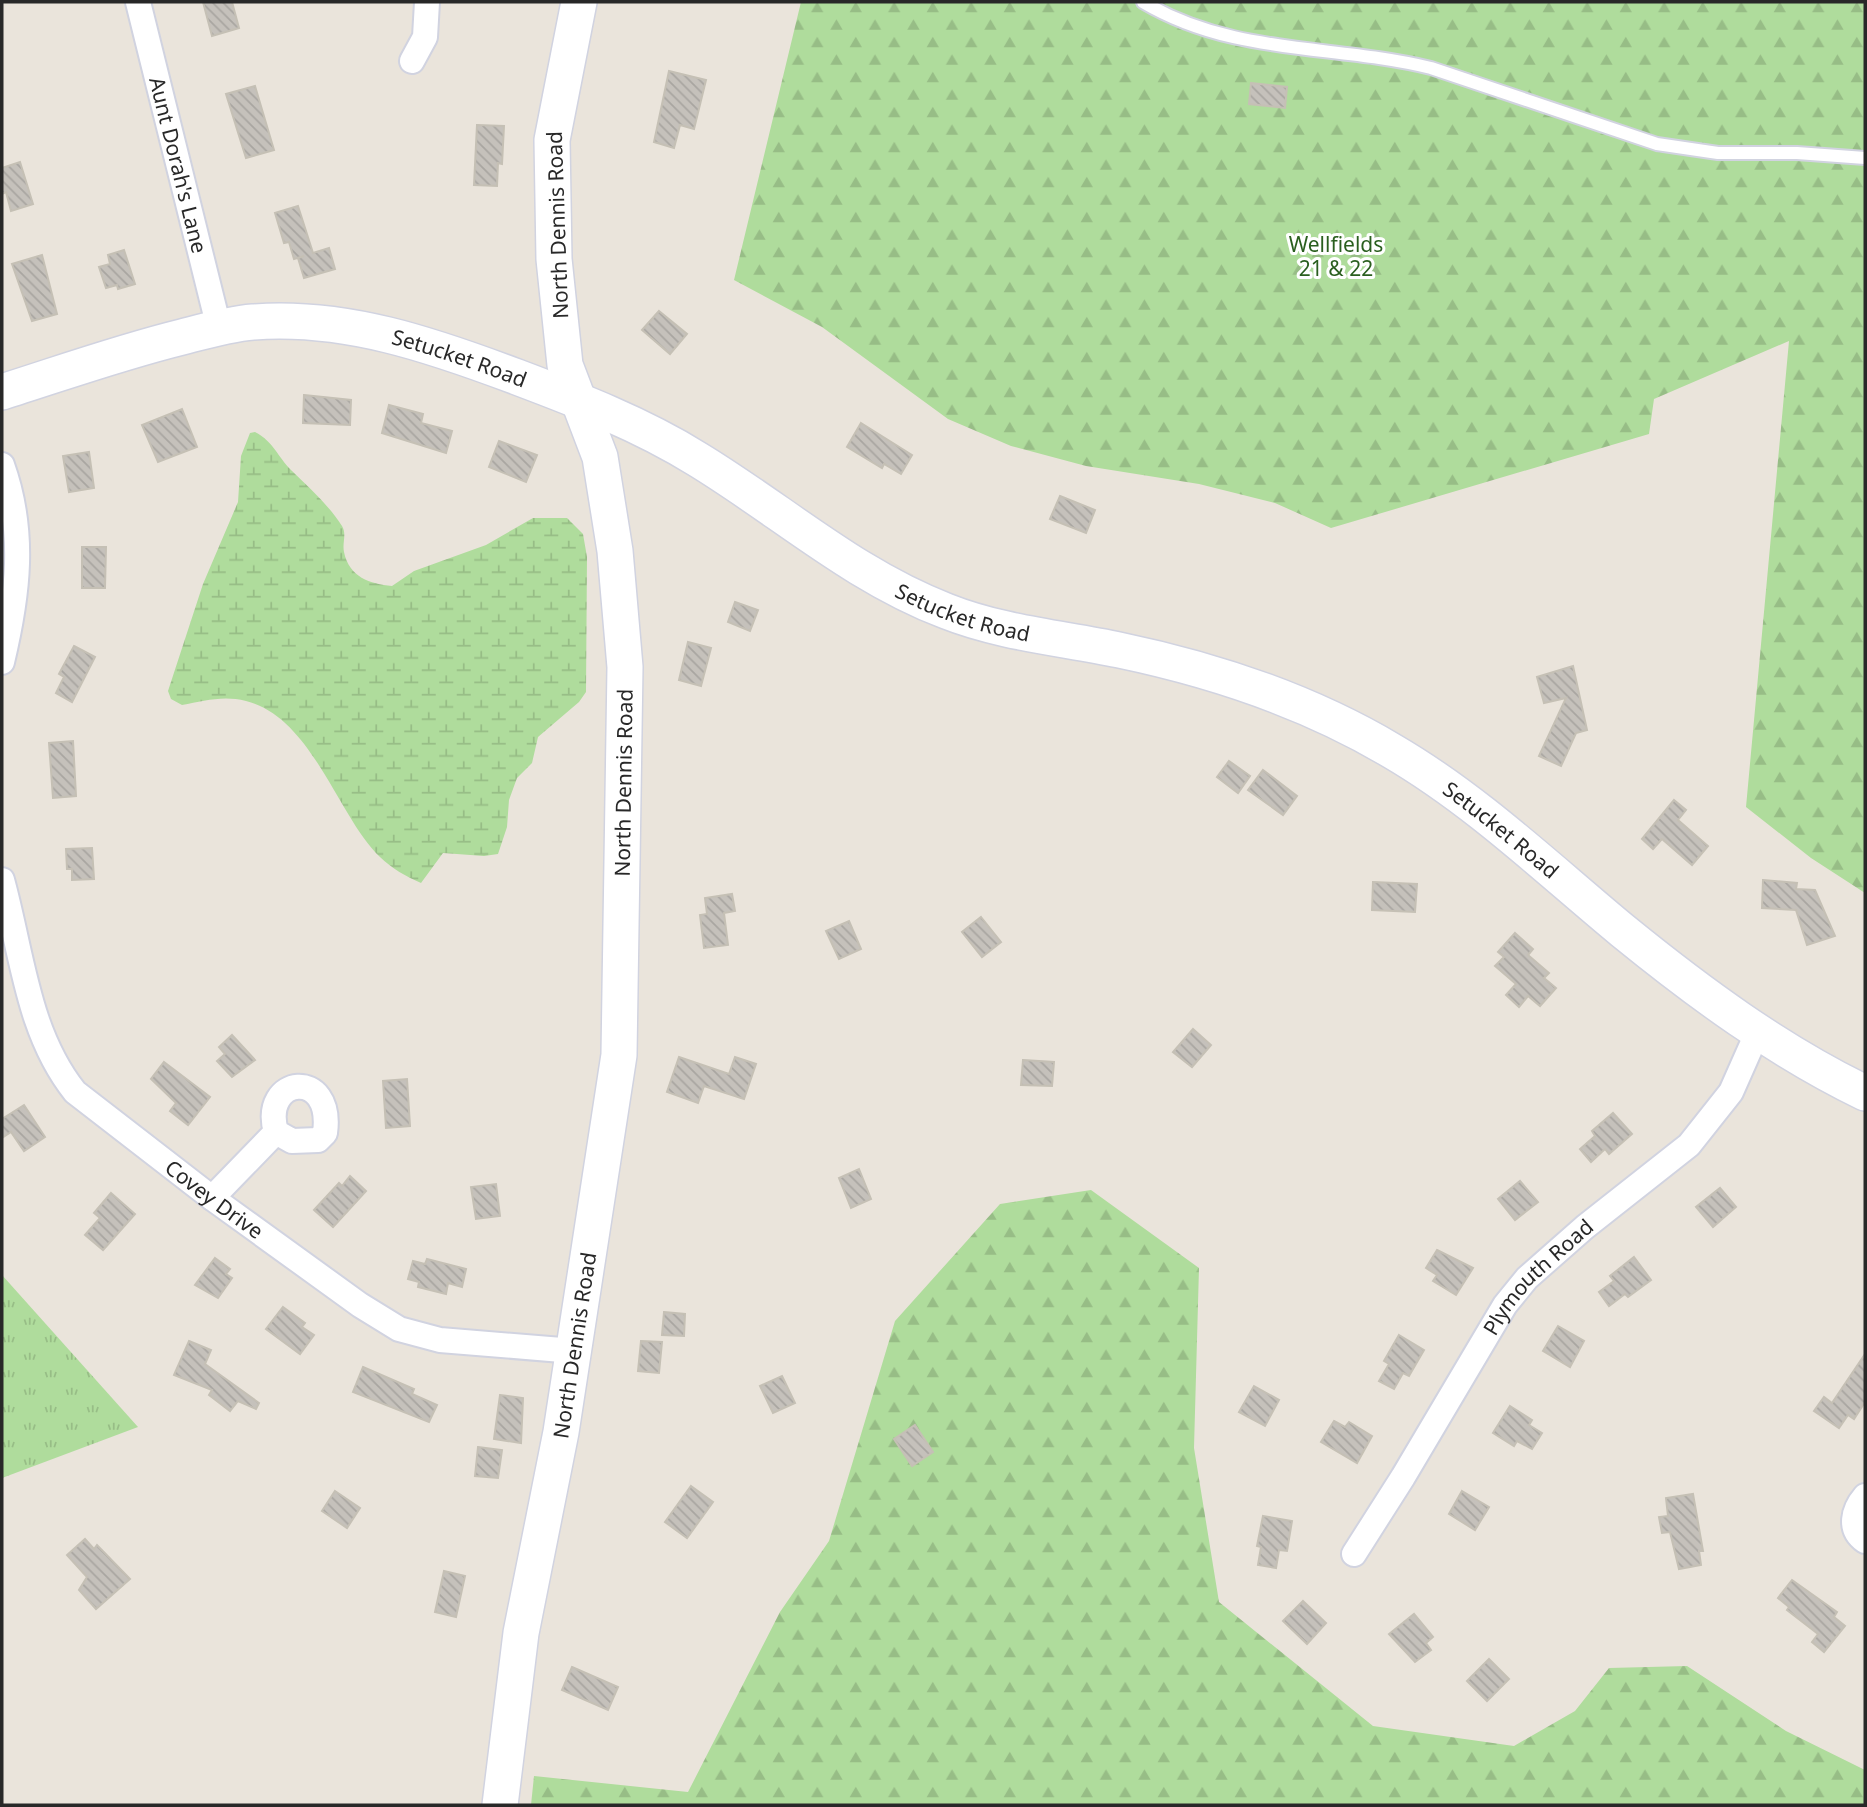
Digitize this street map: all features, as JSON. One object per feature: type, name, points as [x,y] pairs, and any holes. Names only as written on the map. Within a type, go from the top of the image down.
[{"type":"main road","name":"North Dennis Road","points":[[500,1805],[522,1633],[574,1351],[614,1100],[621,1030],[625,680],[615,551],[600,457],[575,398],[565,365],[558,314],[552,140],[579,2]]},
{"type":"main road","name":"Setucket Road","points":[[2,392],[133,349],[219,328],[278,321],[337,324],[392,335],[461,356],[575,398],[694,456],[823,546],[909,597],[953,614],[1005,628],[1215,673],[1270,692],[1357,732],[1433,777],[1529,849],[1624,932],[1758,1031],[1821,1072],[1865,1094]]},
{"type":"street","name":"Aunt Dorah's Lane","points":[[138,2],[219,328]]},
{"type":"street","points":[[412,61],[425,37],[427,2]]},
{"type":"street","points":[[2,465],[16,517],[19,558],[12,620],[2,662]]},
{"type":"street","name":"Covey Drive","points":[[2,880],[38,1027],[60,1073],[75,1092],[212,1198],[360,1306],[399,1329],[440,1339],[574,1351]]},
{"type":"street","name":"Plymouth Road","points":[[1354,1553],[1390,1500],[1505,1305],[1527,1278],[1585,1227],[1689,1145],[1731,1092],[1758,1031]]},
{"type":"street","points":[[212,1198],[276,1132]]},
{"type":"street","points":[[1865,1496],[1854,1511],[1854,1524],[1858,1536],[1865,1541]]},
{"type":"lane","points":[[1143,2],[1197,26],[1251,43],[1350,54],[1431,68],[1657,144],[1718,153],[1797,153],[1865,158]]},
{"type":"green space","name":"Wellfields 21 & 22","points":[[801,2],[1865,2],[1865,893],[1811,858],[1746,807],[1789,341],[1654,399],[1649,434],[1331,528],[1275,503],[1199,484],[1086,466],[1011,446],[948,419],[822,327],[734,280]]},
{"type":"green space","points":[[255,432],[271,445],[286,465],[331,510],[343,529],[347,561],[356,573],[368,581],[392,586],[414,571],[486,545],[533,518],[567,518],[583,534],[587,557],[586,692],[579,702],[538,737],[532,763],[517,778],[509,800],[507,827],[498,854],[484,856],[443,853],[421,883],[416,881],[380,857],[365,839],[306,747],[289,726],[269,711],[238,699],[214,699],[182,705],[171,699],[168,691],[203,584],[238,502],[241,456],[250,433]]},
{"type":"green space","points":[[1091,1190],[1199,1268],[1194,1448],[1219,1602],[1373,1726],[1514,1746],[1575,1711],[1609,1668],[1687,1666],[1786,1731],[1865,1770],[1865,1805],[531,1805],[534,1776],[688,1792],[780,1612],[829,1541],[895,1321],[1000,1204]]},
{"type":"green space","points":[[2,1275],[138,1427],[2,1478]]},
{"type":"building","points":[[203,2],[232,2],[239,28],[212,36]]},
{"type":"building","points":[[669,71],[706,80],[694,129],[680,125],[674,148],[654,142]]},
{"type":"building","points":[[1251,83],[1287,87],[1285,108],[1249,104]]},
{"type":"building","points":[[255,86],[274,150],[246,158],[226,94]]},
{"type":"building","points":[[477,125],[504,126],[502,164],[498,163],[497,186],[474,185]]},
{"type":"building","points":[[20,162],[33,204],[11,211],[6,192],[2,194],[2,168]]},
{"type":"building","points":[[298,206],[313,253],[329,248],[335,269],[304,278],[298,258],[304,256],[294,259],[289,242],[284,243],[275,213]]},
{"type":"building","points":[[124,250],[135,284],[118,289],[117,285],[106,288],[99,267],[110,264],[108,255]]},
{"type":"building","points":[[42,255],[57,314],[32,321],[12,264]]},
{"type":"building","points":[[659,311],[687,334],[670,354],[642,330]]},
{"type":"building","points":[[304,395],[351,400],[350,425],[303,423]]},
{"type":"building","points":[[389,405],[423,414],[421,423],[452,431],[446,453],[382,433]]},
{"type":"building","points":[[182,409],[197,447],[158,462],[142,425]]},
{"type":"building","points":[[861,423],[912,455],[901,474],[884,464],[882,468],[847,447]]},
{"type":"building","points":[[499,441],[537,455],[526,482],[489,467]]},
{"type":"building","points":[[89,452],[94,488],[69,492],[63,456]]},
{"type":"building","points":[[1060,496],[1095,510],[1086,533],[1050,519]]},
{"type":"building","points":[[82,547],[106,547],[105,588],[82,588]]},
{"type":"building","points":[[735,602],[758,610],[750,631],[728,622]]},
{"type":"building","points":[[688,642],[711,648],[701,686],[679,680]]},
{"type":"building","points":[[74,646],[95,657],[72,702],[56,693],[64,677],[59,674]]},
{"type":"building","points":[[1573,666],[1587,730],[1576,733],[1561,766],[1539,756],[1566,698],[1544,703],[1537,677]]},
{"type":"building","points":[[73,741],[76,796],[53,798],[49,743]]},
{"type":"building","points":[[1229,761],[1250,776],[1238,793],[1217,777]]},
{"type":"building","points":[[1263,770],[1297,796],[1283,815],[1248,790]]},
{"type":"building","points":[[1674,800],[1686,810],[1678,820],[1708,846],[1692,865],[1662,839],[1653,849],[1642,839]]},
{"type":"building","points":[[92,848],[94,879],[72,880],[72,869],[67,869],[66,849]]},
{"type":"building","points":[[1763,880],[1797,883],[1796,889],[1815,890],[1835,936],[1807,945],[1796,910],[1762,908]]},
{"type":"building","points":[[1373,882],[1417,884],[1415,912],[1372,910]]},
{"type":"building","points":[[732,894],[735,911],[724,913],[728,945],[704,948],[700,915],[707,914],[705,898]]},
{"type":"building","points":[[981,917],[1001,942],[982,957],[962,932]]},
{"type":"building","points":[[849,921],[861,949],[839,959],[826,931]]},
{"type":"building","points":[[1515,933],[1533,949],[1528,955],[1549,973],[1544,978],[1556,988],[1540,1006],[1528,996],[1519,1007],[1506,995],[1516,984],[1495,966],[1504,957],[1498,952]]},
{"type":"building","points":[[1193,1029],[1211,1045],[1192,1067],[1173,1052]]},
{"type":"building","points":[[232,1035],[255,1060],[232,1077],[217,1061],[225,1054],[219,1047]]},
{"type":"building","points":[[679,1057],[729,1074],[735,1057],[756,1064],[744,1099],[704,1086],[698,1103],[667,1092]]},
{"type":"building","points":[[1023,1060],[1054,1062],[1052,1086],[1021,1085]]},
{"type":"building","points":[[164,1062],[210,1097],[188,1125],[170,1111],[176,1103],[151,1079]]},
{"type":"building","points":[[407,1079],[410,1126],[386,1128],[383,1081]]},
{"type":"building","points":[[24,1105],[45,1137],[24,1151],[11,1132],[2,1138],[2,1119]]},
{"type":"building","points":[[1613,1113],[1632,1134],[1609,1154],[1605,1149],[1591,1162],[1580,1149],[1595,1136],[1592,1131]]},
{"type":"building","points":[[859,1169],[871,1199],[851,1208],[839,1178]]},
{"type":"building","points":[[350,1176],[366,1191],[333,1227],[314,1210],[339,1183],[342,1186]]},
{"type":"building","points":[[1520,1181],[1538,1202],[1515,1220],[1498,1199]]},
{"type":"building","points":[[496,1184],[500,1216],[476,1219],[471,1187]]},
{"type":"building","points":[[1720,1188],[1736,1207],[1713,1227],[1696,1207]]},
{"type":"building","points":[[111,1193],[135,1214],[103,1250],[85,1235],[100,1218],[94,1213]]},
{"type":"building","points":[[1437,1250],[1473,1268],[1456,1295],[1433,1281],[1437,1275],[1426,1268]]},
{"type":"building","points":[[1634,1257],[1651,1280],[1628,1297],[1625,1294],[1609,1306],[1599,1292],[1614,1281],[1610,1276]]},
{"type":"building","points":[[215,1258],[230,1269],[226,1274],[232,1278],[218,1298],[195,1285]]},
{"type":"building","points":[[427,1259],[466,1269],[462,1287],[448,1283],[446,1294],[418,1287],[419,1282],[408,1279],[413,1261],[425,1264]]},
{"type":"building","points":[[283,1307],[305,1323],[302,1327],[314,1335],[300,1354],[266,1329]]},
{"type":"building","points":[[664,1312],[685,1314],[684,1336],[662,1335]]},
{"type":"building","points":[[1558,1326],[1584,1341],[1570,1367],[1543,1351]]},
{"type":"building","points":[[1399,1335],[1424,1350],[1409,1376],[1403,1373],[1394,1389],[1379,1381],[1389,1364],[1384,1361]]},
{"type":"building","points":[[189,1341],[211,1350],[205,1364],[259,1403],[256,1409],[238,1401],[230,1411],[209,1395],[212,1390],[174,1375]]},
{"type":"building","points":[[641,1341],[662,1342],[659,1373],[638,1371]]},
{"type":"building","points":[[1865,1354],[1865,1402],[1854,1419],[1848,1415],[1839,1428],[1814,1411],[1824,1397],[1832,1403]]},
{"type":"building","points":[[363,1367],[414,1389],[412,1394],[437,1405],[429,1422],[353,1392]]},
{"type":"building","points":[[782,1376],[795,1403],[773,1413],[760,1386]]},
{"type":"building","points":[[1254,1386],[1279,1400],[1265,1426],[1239,1412]]},
{"type":"building","points":[[500,1395],[523,1398],[521,1443],[494,1439]]},
{"type":"building","points":[[1510,1406],[1532,1420],[1529,1425],[1542,1433],[1532,1449],[1517,1441],[1514,1446],[1493,1433]]},
{"type":"building","points":[[1334,1421],[1345,1427],[1349,1422],[1372,1436],[1357,1463],[1321,1442]]},
{"type":"building","points":[[915,1425],[933,1452],[912,1466],[894,1439]]},
{"type":"building","points":[[478,1447],[502,1450],[498,1478],[475,1476]]},
{"type":"building","points":[[691,1486],[713,1502],[687,1538],[665,1522]]},
{"type":"building","points":[[335,1491],[360,1508],[347,1528],[322,1511]]},
{"type":"building","points":[[1462,1491],[1489,1507],[1475,1530],[1449,1514]]},
{"type":"building","points":[[1693,1494],[1703,1551],[1699,1551],[1701,1565],[1679,1569],[1670,1532],[1662,1533],[1659,1517],[1668,1516],[1666,1498]]},
{"type":"building","points":[[1263,1516],[1292,1521],[1287,1551],[1279,1550],[1276,1568],[1258,1565],[1261,1547],[1257,1546]]},
{"type":"building","points":[[85,1539],[94,1549],[97,1545],[130,1579],[96,1609],[79,1590],[87,1577],[67,1555]]},
{"type":"building","points":[[444,1571],[465,1576],[456,1617],[435,1612]]},
{"type":"building","points":[[1792,1580],[1837,1612],[1834,1617],[1845,1626],[1824,1652],[1812,1642],[1818,1634],[1787,1610],[1789,1607],[1778,1598]]},
{"type":"building","points":[[1303,1601],[1326,1623],[1307,1644],[1283,1621]]},
{"type":"building","points":[[1414,1614],[1433,1637],[1426,1643],[1431,1650],[1415,1662],[1389,1634]]},
{"type":"building","points":[[1489,1659],[1509,1679],[1487,1701],[1467,1681]]},
{"type":"building","points":[[572,1667],[618,1687],[608,1710],[562,1690]]}]
